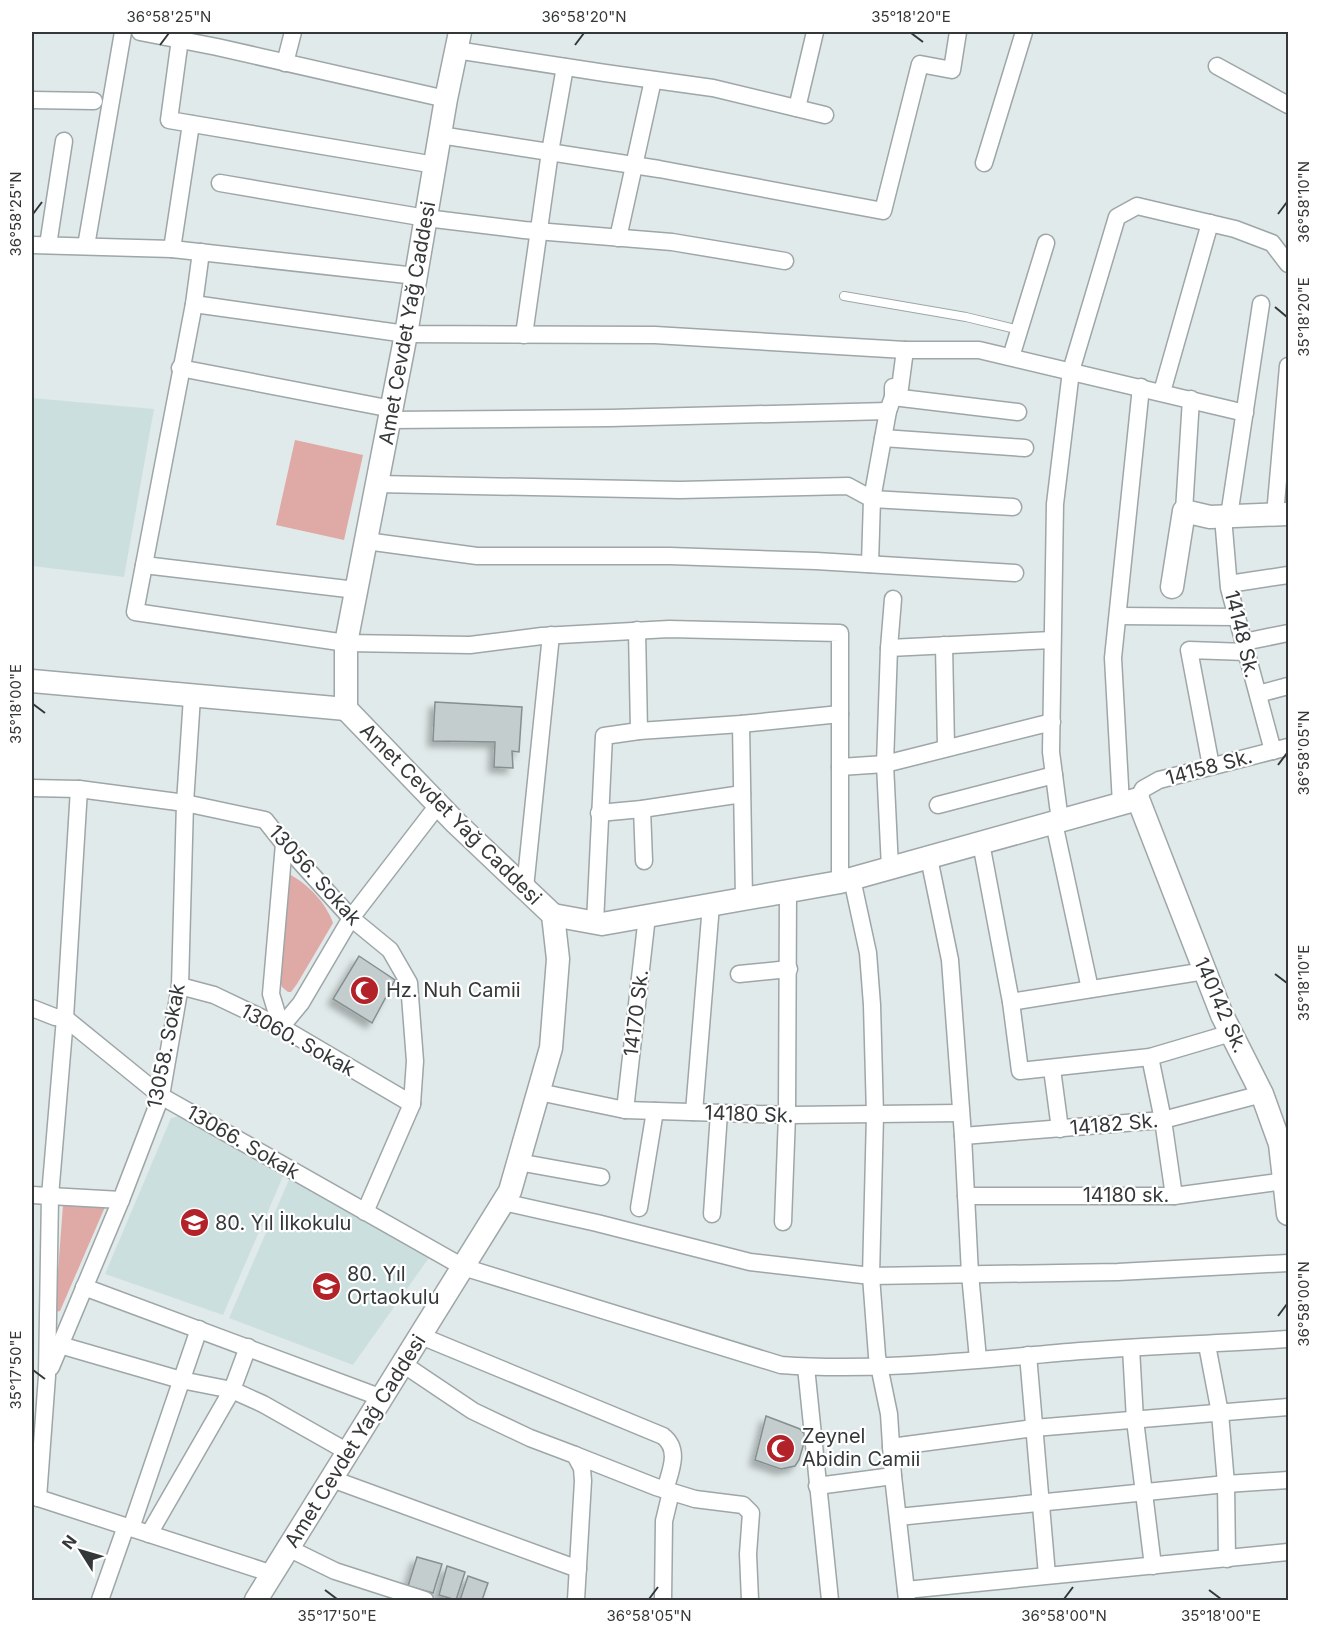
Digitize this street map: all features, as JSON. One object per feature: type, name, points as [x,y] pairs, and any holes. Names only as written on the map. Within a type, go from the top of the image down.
[{"type":"main road","name":"Amet Cevdet Yağ Caddesi","points":[[256,1600],[510,1191],[551,1048],[558,959],[553,915],[438,805],[346,709],[346,643],[391,415],[458,41]]},
{"type":"main road","points":[[1172,587],[1184,511],[1210,517],[1282,514]]},
{"type":"main road","points":[[32,681],[346,709]]},
{"type":"main road","points":[[553,915],[595,923],[846,881],[1130,802]]},
{"type":"main road","name":"140142 Sk.","points":[[1130,802],[1205,971],[1222,1015],[1262,1094],[1284,1144],[1288,1214]]},
{"type":"street","points":[[86,246],[123,32]]},
{"type":"street","points":[[140,32],[446,99]]},
{"type":"street","points":[[285,63],[292,32]]},
{"type":"street","points":[[797,108],[815,32]]},
{"type":"street","points":[[440,135],[633,165],[883,211],[920,64],[952,70],[958,32]]},
{"type":"street","points":[[984,163],[1024,32]]},
{"type":"street","points":[[180,39],[169,120],[435,165]]},
{"type":"street","points":[[458,41],[565,67],[713,88],[825,115]]},
{"type":"street","points":[[1217,66],[1288,105]]},
{"type":"street","points":[[524,334],[550,152],[565,67]]},
{"type":"street","points":[[618,238],[653,80]]},
{"type":"street","points":[[32,100],[94,101]]},
{"type":"street","points":[[172,249],[191,123]]},
{"type":"street","points":[[64,141],[40,245],[172,249],[416,276]]},
{"type":"street","points":[[220,183],[426,218],[538,231],[672,242],[785,261]]},
{"type":"street","points":[[1090,989],[1057,822],[1052,752],[1055,504],[1071,370],[1117,217],[1137,206],[1234,229],[1272,243],[1288,264]]},
{"type":"street","points":[[1162,392],[1210,223]]},
{"type":"street","points":[[1011,357],[1046,243]]},
{"type":"street","points":[[201,252],[194,304],[135,612],[346,643],[470,645],[551,635],[669,629],[840,633],[840,767],[846,881],[868,953],[872,1005],[875,1115],[871,1276],[880,1368],[889,1414],[893,1476],[907,1595],[1047,1575],[1288,1552]]},
{"type":"street","points":[[194,304],[406,334],[655,335],[905,350],[979,350],[1245,413]]},
{"type":"street","name":"14148 Sk.","points":[[1262,304],[1226,516],[1229,584],[1258,694],[1281,749]]},
{"type":"street","points":[[870,564],[872,498],[893,387],[900,388],[905,350]]},
{"type":"street","points":[[1282,514],[1288,366]]},
{"type":"street","points":[[180,368],[391,415],[725,416],[891,404],[1018,412]]},
{"type":"street","points":[[1130,802],[1113,658],[1141,387]]},
{"type":"street","points":[[1184,511],[1191,399]]},
{"type":"street","points":[[883,438],[1025,448]]},
{"type":"street","points":[[377,484],[680,490],[848,486],[872,498],[1013,507]]},
{"type":"street","points":[[366,541],[477,556],[670,556],[870,564],[1015,573]]},
{"type":"street","points":[[144,565],[356,590]]},
{"type":"street","points":[[1229,584],[1288,575]]},
{"type":"street","points":[[890,868],[885,764],[893,600]]},
{"type":"street","points":[[1118,616],[1237,617]]},
{"type":"street","points":[[637,630],[639,731]]},
{"type":"street","points":[[1212,766],[1189,650],[1245,647],[1288,633]]},
{"type":"street","points":[[525,888],[551,635]]},
{"type":"street","points":[[889,648],[1052,640]]},
{"type":"street","points":[[944,645],[946,748]]},
{"type":"street","points":[[1258,694],[1288,686]]},
{"type":"street","name":"13058. Sokak","points":[[47,1376],[121,1200],[161,1096],[180,986],[185,803],[192,697]]},
{"type":"street","points":[[595,923],[604,736],[840,714]]},
{"type":"street","points":[[840,767],[885,764],[1052,722]]},
{"type":"street","points":[[741,724],[744,899]]},
{"type":"street","name":"14158 Sk.","points":[[1130,802],[1143,789],[1159,780],[1281,749]]},
{"type":"street","points":[[938,805],[1054,775]]},
{"type":"street","name":"13056. Sokak","points":[[32,788],[79,789],[185,803],[265,820],[351,918],[390,950],[409,983],[415,1061],[412,1104],[365,1212]]},
{"type":"street","points":[[79,789],[65,1018],[50,1196],[47,1376],[35,1497],[273,1574]]},
{"type":"street","points":[[600,813],[742,794]]},
{"type":"street","points":[[281,1027],[301,1003],[351,918],[438,805]]},
{"type":"street","points":[[642,809],[644,861]]},
{"type":"street","points":[[981,843],[1011,1002],[1020,1071],[1150,1057],[1231,1033]]},
{"type":"street","points":[[281,1027],[271,994],[284,844]]},
{"type":"street","points":[[929,858],[950,960],[970,1274],[978,1359]]},
{"type":"street","points":[[783,1222],[787,1115],[788,891]]},
{"type":"street","points":[[694,1112],[711,905]]},
{"type":"street","name":"14170 Sk.","points":[[625,1110],[647,916]]},
{"type":"street","points":[[739,974],[789,969]]},
{"type":"street","points":[[1011,1002],[1205,971]]},
{"type":"street","name":"13060. Sokak","points":[[180,986],[214,995],[281,1027],[412,1104]]},
{"type":"street","name":"13066. Sokak","points":[[32,1008],[55,1017],[65,1018],[161,1096],[463,1267],[781,1365],[880,1368],[1028,1355],[1288,1339]]},
{"type":"street","points":[[1150,1057],[1163,1120],[1174,1196]]},
{"type":"street","points":[[1052,1069],[1060,1129]]},
{"type":"street","name":"14180 Sk.","points":[[539,1092],[625,1110],[787,1115],[960,1113]]},
{"type":"street","name":"14182 Sk.","points":[[963,1136],[1163,1120],[1262,1094]]},
{"type":"street","points":[[639,1208],[655,1111]]},
{"type":"street","points":[[712,1214],[719,1113]]},
{"type":"street","points":[[518,1162],[601,1178]]},
{"type":"street","name":"14180 sk.","points":[[966,1196],[1174,1196],[1285,1181]]},
{"type":"street","points":[[32,1196],[121,1200]]},
{"type":"street","points":[[503,1202],[750,1262],[871,1276],[1118,1272],[1288,1263]]},
{"type":"street","points":[[84,1287],[382,1398]]},
{"type":"street","points":[[100,1600],[129,1527],[199,1329]]},
{"type":"street","points":[[420,1336],[663,1436],[670,1441],[673,1449],[673,1462],[663,1521],[663,1600]]},
{"type":"street","points":[[1207,1345],[1220,1413],[1226,1484],[1227,1559]]},
{"type":"street","points":[[60,1346],[182,1380],[231,1390],[263,1404],[348,1452]]},
{"type":"street","points":[[149,1534],[231,1390],[248,1347]]},
{"type":"street","points":[[1131,1348],[1135,1420],[1154,1566]]},
{"type":"street","points":[[1028,1355],[1047,1575]]},
{"type":"street","points":[[403,1364],[473,1411],[530,1438],[668,1491],[695,1499],[744,1505],[751,1513],[748,1554],[750,1600]]},
{"type":"street","points":[[806,1367],[830,1600]]},
{"type":"street","points":[[891,1447],[1034,1428],[1288,1407]]},
{"type":"street","points":[[575,1455],[582,1468],[584,1481],[576,1600]]},
{"type":"street","points":[[817,1486],[893,1476]]},
{"type":"street","points":[[332,1479],[578,1569]]},
{"type":"street","points":[[898,1517],[1226,1484],[1288,1480]]},
{"type":"street","points":[[288,1548],[335,1571],[425,1600]]},
{"type":"lane","points":[[844,296],[966,317],[1020,330]]},
{"type":"shaded area","points":[[32,398],[154,409],[124,577],[32,566]]},
{"type":"shaded area","points":[[295,440],[363,455],[344,540],[276,525]]},
{"type":"shaded area","points":[[289,874],[316,895],[326,908],[333,923],[291,992],[282,987],[279,979]]},
{"type":"shaded area","name":"80. Yıl İlkokulu","points":[[179,1116],[285,1172],[223,1315],[105,1274],[171,1118]]},
{"type":"shaded area","name":"80. Yıl Ortaokulu","points":[[291,1175],[431,1255],[353,1365],[229,1318]]},
{"type":"shaded area","points":[[63,1205],[105,1207],[60,1311],[55,1312]]},
{"type":"building","points":[[435,702],[522,707],[519,752],[512,751],[513,768],[494,767],[495,742],[433,741]]},
{"type":"building","name":"Hz. Nuh Camii","points":[[359,956],[395,980],[372,1023],[333,999]]},
{"type":"building","name":"Zeynel Abidin Camii","points":[[766,1416],[800,1429],[806,1436],[795,1466],[781,1469],[755,1460]]},
{"type":"building","points":[[417,1557],[442,1564],[433,1593],[408,1586]]},
{"type":"building","points":[[447,1566],[465,1572],[456,1600],[439,1595]]},
{"type":"building","points":[[468,1576],[488,1583],[482,1600],[460,1600]]},
{"type":"place","name":"Hz. Nuh Camii","points":[[365,990]]},
{"type":"place","name":"80. Yıl İlkokulu","points":[[194,1223]]},
{"type":"place","name":"80. Yıl Ortaokulu","points":[[326,1286]]},
{"type":"place","name":"Zeynel Abidin Camii","points":[[781,1448]]}]
